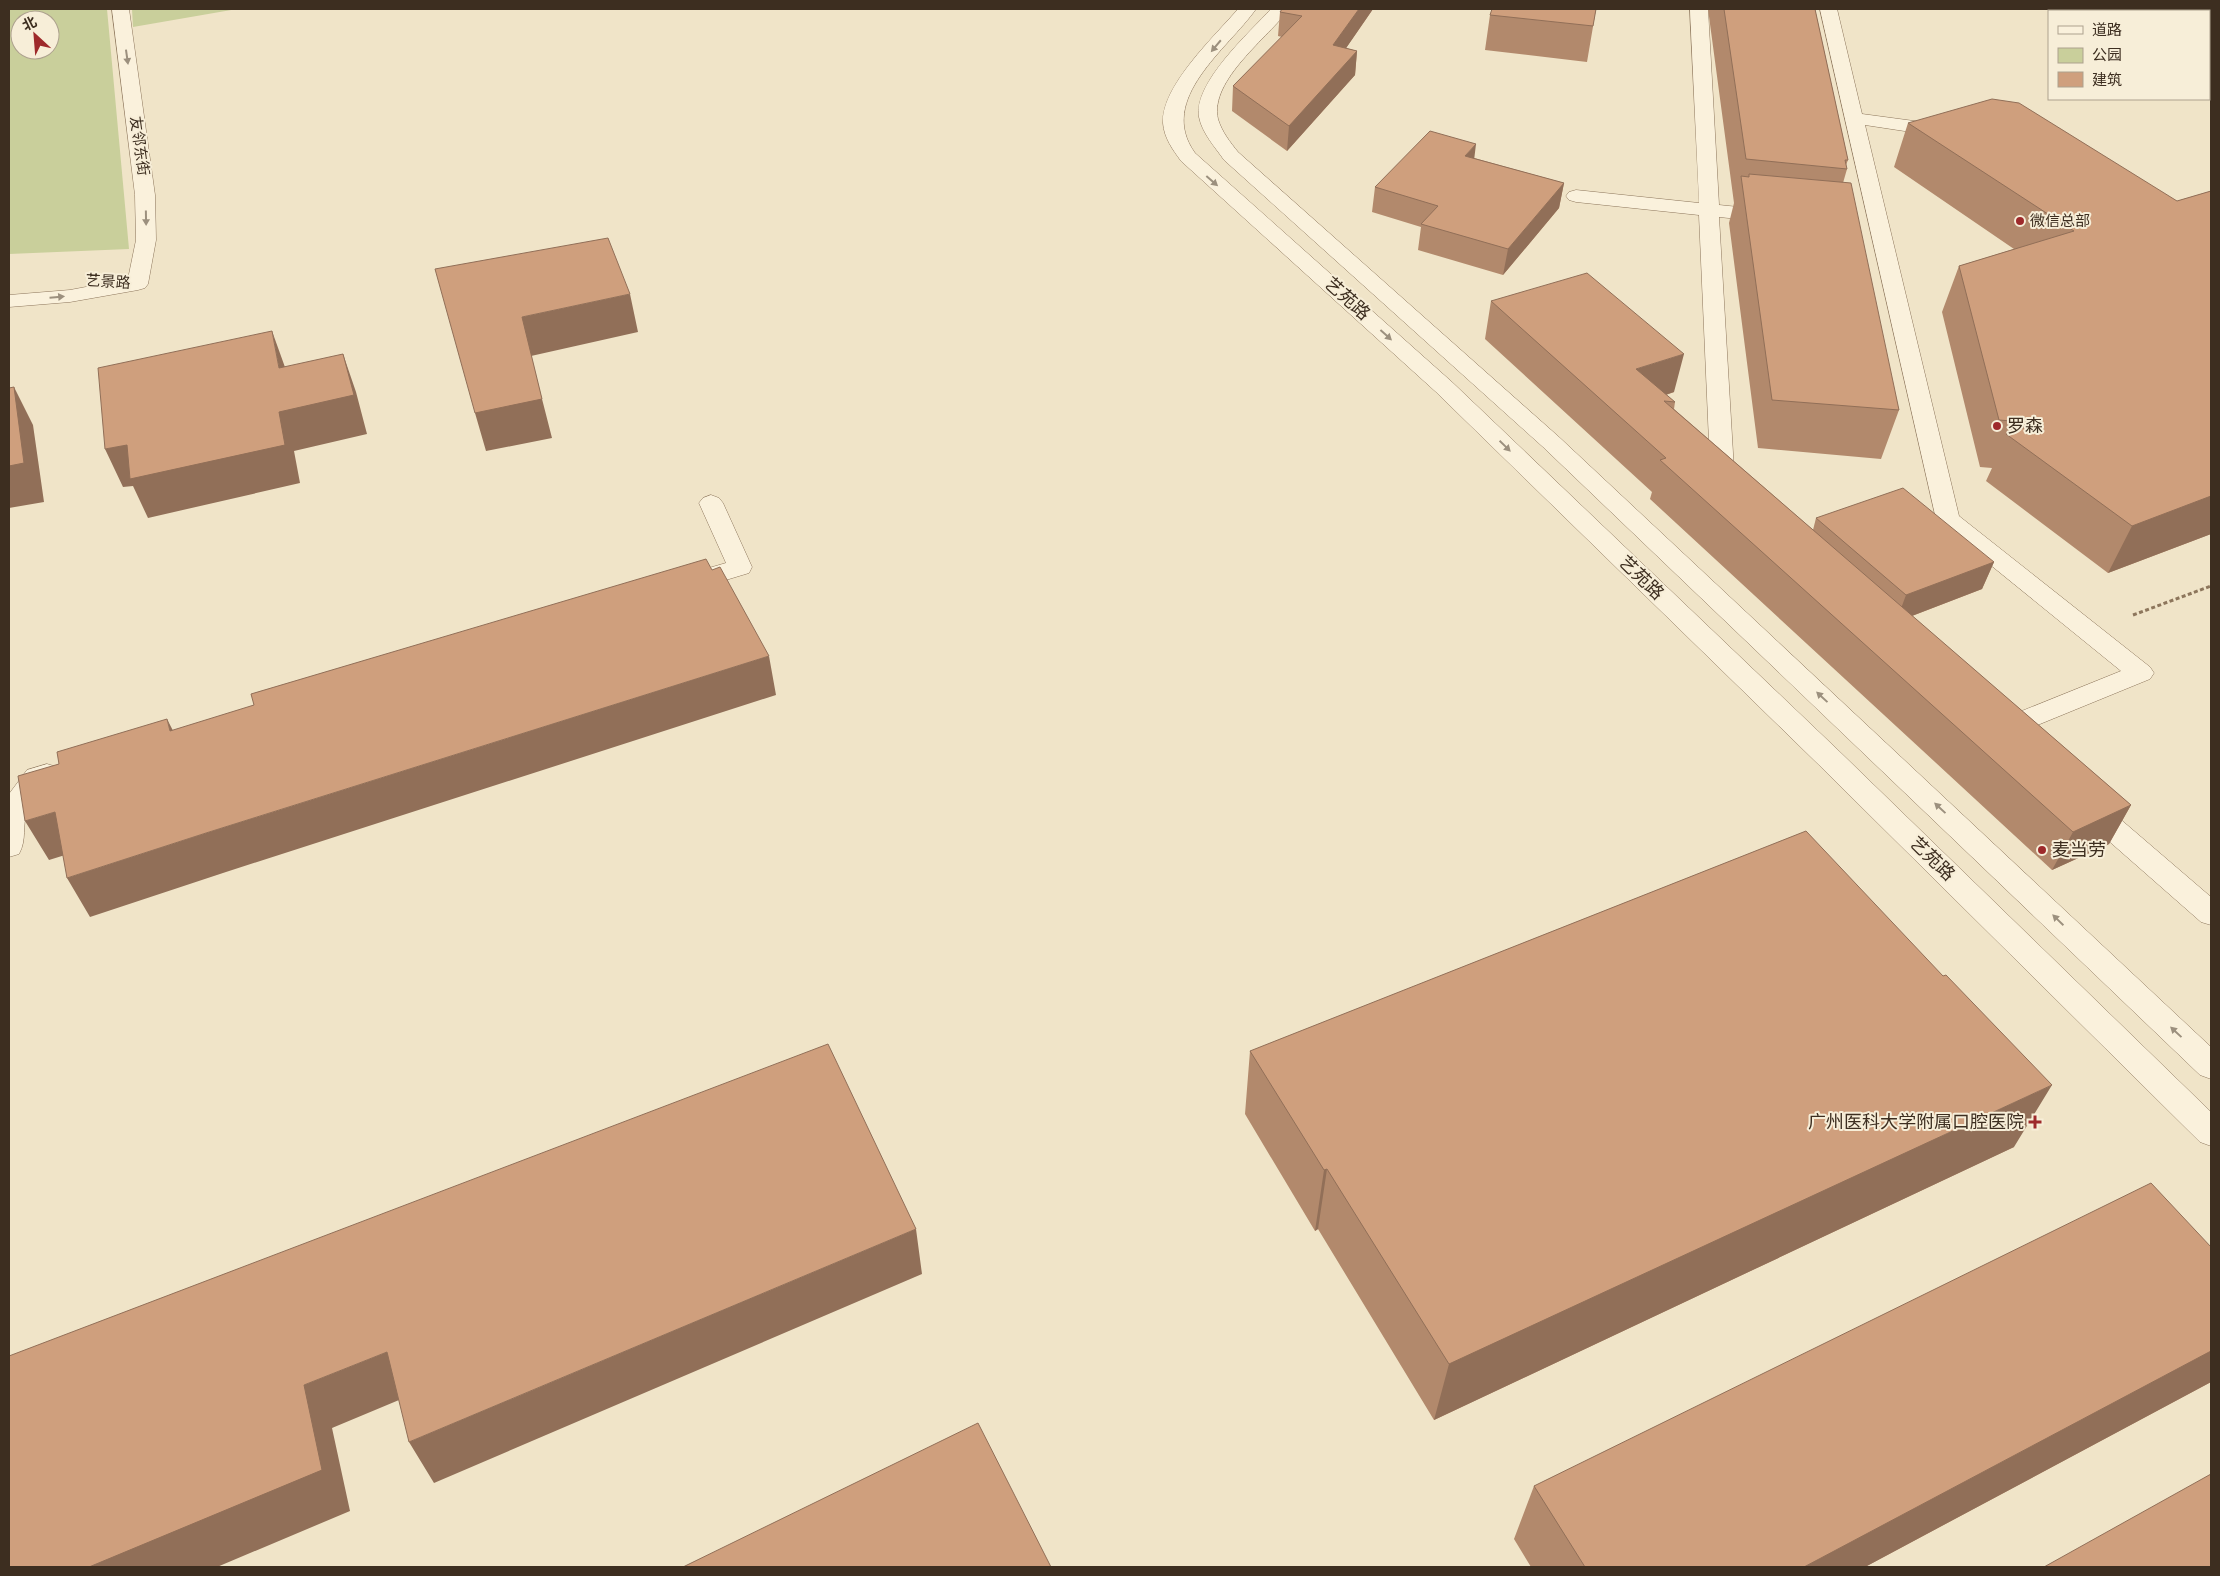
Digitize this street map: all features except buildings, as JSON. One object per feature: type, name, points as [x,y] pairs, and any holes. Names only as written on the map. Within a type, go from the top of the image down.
[{"type":"street","name":"友邻东街","points":[[120,9],[146,195],[146,240],[138,284]]},
{"type":"street","name":"艺苑路","points":[[1247,9],[1189,80],[1176,101],[1172,115],[1173,126],[1177,140],[1188,157],[1444,387],[1829,758],[2211,1132]]},
{"type":"street","name":"艺苑路","points":[[1280,9],[1225,73],[1209,100],[1208,114],[1213,131],[1231,156],[1552,442],[2211,1066]]},
{"type":"street","points":[[1699,9],[1723,487],[1738,500]]},
{"type":"street","points":[[1828,9],[1853,118],[1870,226],[1948,519],[2141,673],[1994,724],[2023,750]]},
{"type":"street","points":[[1853,118],[1962,134]]},
{"type":"street","points":[[1576,196],[1785,218]]},
{"type":"street","name":"艺景路","points":[[9,284],[74,280],[138,284]]},
{"type":"street","name":"艺景路","points":[[9,301],[70,296],[138,284]]},
{"type":"street","points":[[664,590],[740,567],[711,502]]},
{"type":"street","points":[[9,846],[14,808],[38,777],[66,768]]},
{"type":"street","points":[[2068,789],[2211,914]]},
{"type":"path","points":[[2088,632],[2211,586]]},
{"type":"green space","points":[[9,9],[107,9],[129,249],[9,254]]},
{"type":"green space","points":[[132,9],[237,9],[133,27]]},
{"type":"place","name":"微信总部","points":[[2020,221]]},
{"type":"place","name":"罗森","points":[[1997,426]]},
{"type":"place","name":"麦当劳","points":[[2042,850]]},
{"type":"place","name":"广州医科大学附属口腔医院","points":[[2035,1122]]}]
